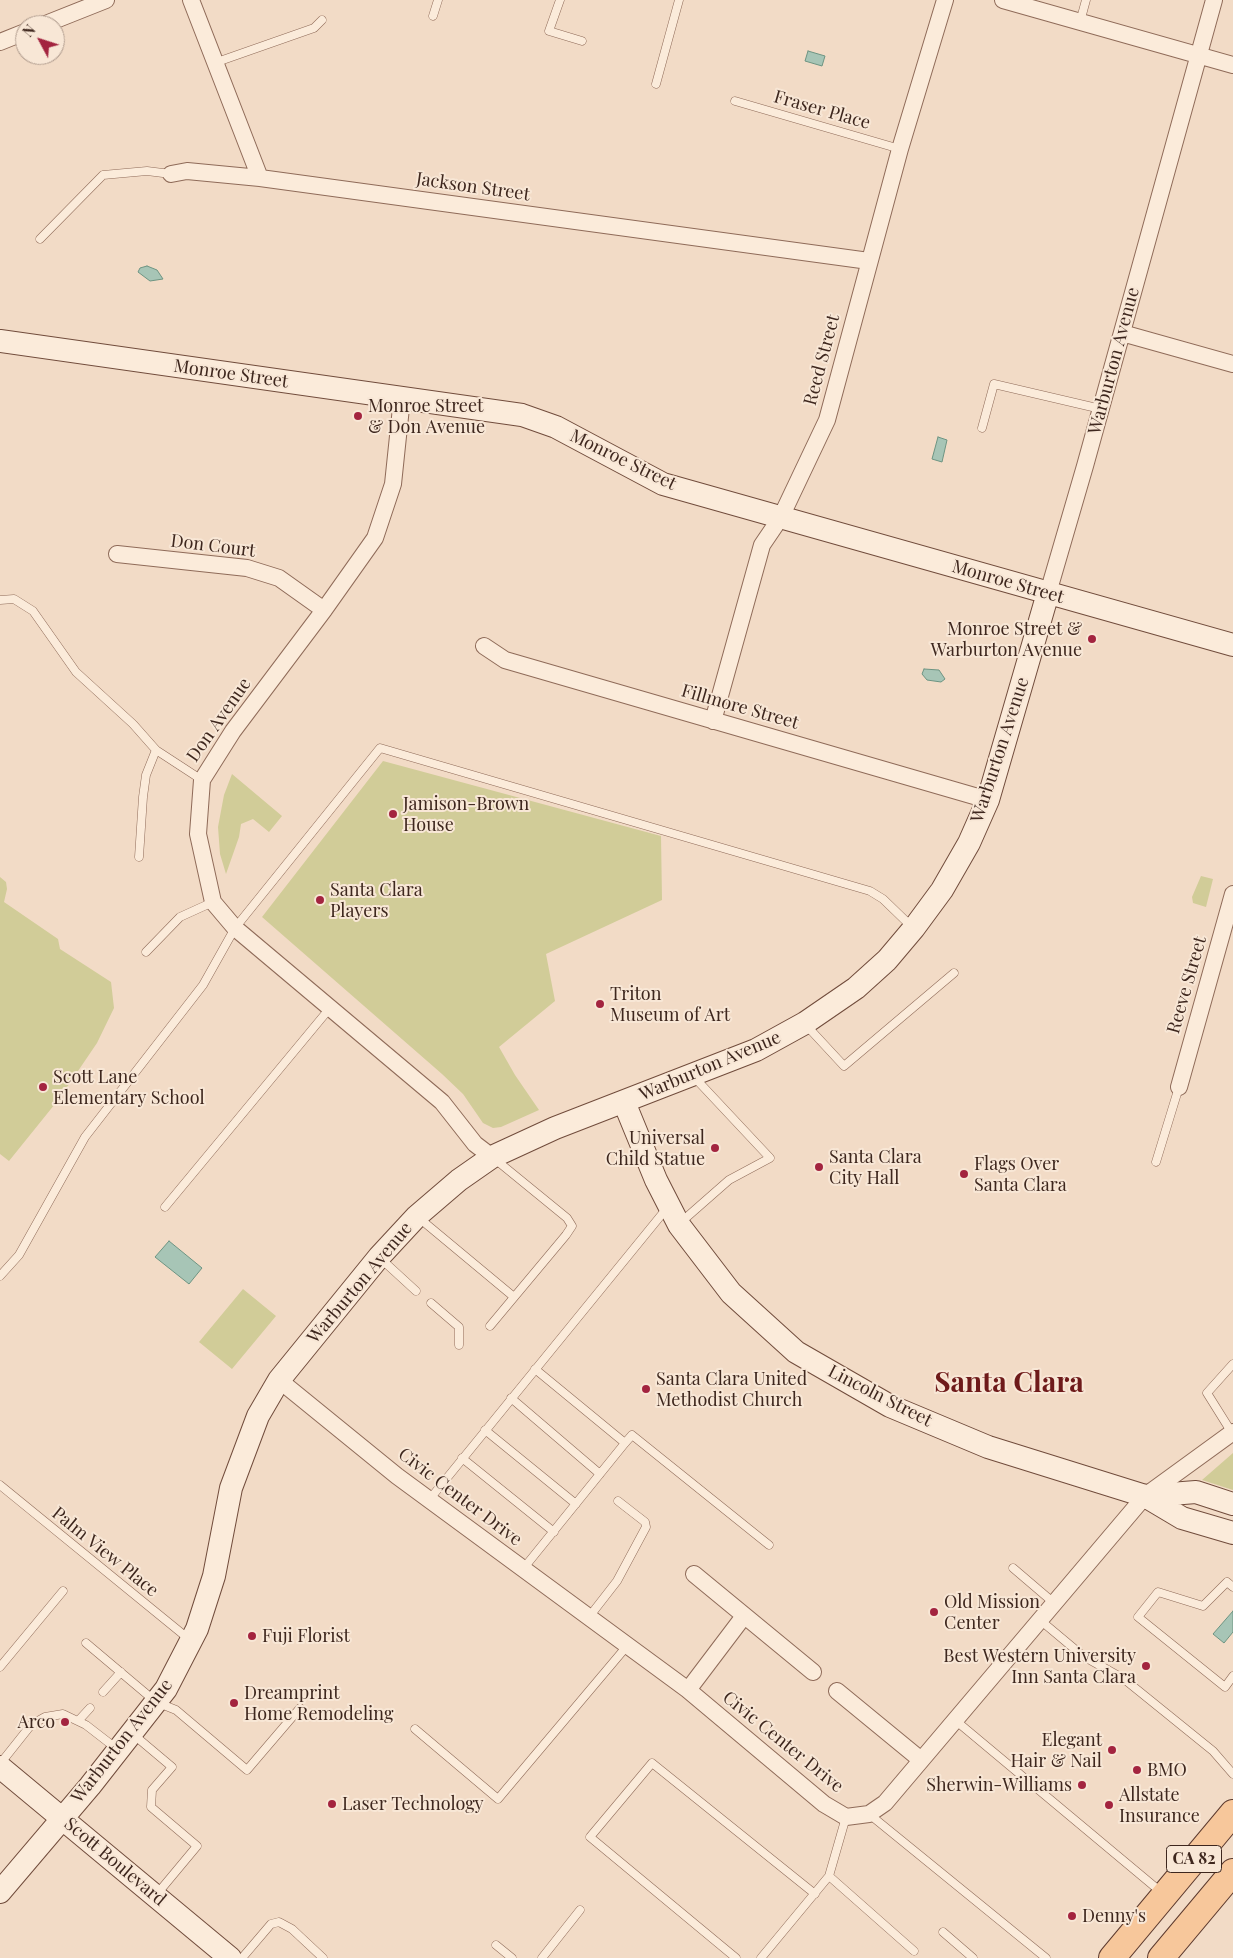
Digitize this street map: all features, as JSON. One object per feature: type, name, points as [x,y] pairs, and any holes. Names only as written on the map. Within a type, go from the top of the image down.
[{"type":"main road","name":"CA 82","points":[[1112,1958],[1233,1812]]},
{"type":"main road","name":"CA 82","points":[[1161,1958],[1233,1872]]},
{"type":"street","points":[[65,16],[106,0]]},
{"type":"street","points":[[191,0],[217,62],[260,178]]},
{"type":"street","name":"Reed Street","points":[[713,720],[762,545],[781,517],[827,420],[900,149],[945,0]]},
{"type":"street","points":[[1003,0],[1233,65]]},
{"type":"street","name":"Warburton Avenue","points":[[0,1892],[125,1742],[166,1689],[191,1641],[214,1576],[231,1488],[258,1416],[279,1380],[379,1257],[417,1216],[459,1180],[492,1157],[555,1128],[756,1050],[805,1024],[856,988],[887,960],[942,890],[969,843],[988,800],[1101,409],[1214,0]]},
{"type":"street","points":[[0,42],[15,36]]},
{"type":"street","name":"Jackson Street","points":[[171,174],[187,171],[260,178],[869,262]]},
{"type":"street","points":[[1122,333],[1233,364]]},
{"type":"street","name":"Monroe Street","points":[[0,341],[522,415],[556,427],[663,484],[1233,645]]},
{"type":"street","name":"Don Avenue","points":[[402,398],[394,484],[375,538],[324,610],[233,731],[202,780],[198,834],[214,902],[235,928],[442,1102],[475,1144],[492,1157]]},
{"type":"street","name":"Don Court","points":[[117,554],[247,568],[279,578],[324,610]]},
{"type":"street","name":"Fillmore Street","points":[[484,646],[505,660],[988,800]]},
{"type":"street","name":"Reeve Street","points":[[1179,1087],[1233,894]]},
{"type":"street","name":"Lincoln Street","points":[[624,1102],[674,1216],[731,1293],[796,1352],[890,1406],[988,1448],[1145,1496],[1182,1518],[1233,1533]]},
{"type":"street","name":"Civic Center Drive","points":[[279,1380],[429,1500],[688,1690],[824,1804],[846,1817],[869,1814]]},
{"type":"street","points":[[869,1814],[885,1803],[1145,1496],[1232,1432]]},
{"type":"street","name":"Lincoln Street","points":[[1145,1496],[1196,1492],[1233,1504]]},
{"type":"street","points":[[694,1574],[813,1672]]},
{"type":"street","points":[[688,1690],[744,1616]]},
{"type":"street","points":[[837,1691],[921,1760]]},
{"type":"street","name":"Scott Boulevard","points":[[0,1765],[230,1958]]},
{"type":"lane","points":[[433,16],[438,0]]},
{"type":"lane","points":[[560,0],[549,32],[582,41]]},
{"type":"lane","points":[[656,84],[679,0]]},
{"type":"lane","points":[[1080,22],[1086,0]]},
{"type":"lane","points":[[217,62],[314,28],[322,20]]},
{"type":"lane","name":"Fraser Place","points":[[735,101],[900,149]]},
{"type":"lane","points":[[40,239],[103,175],[147,170],[171,174]]},
{"type":"lane","points":[[982,428],[994,384],[1101,409]]},
{"type":"lane","points":[[0,600],[14,599],[33,611],[76,672],[133,724],[156,750],[202,780]]},
{"type":"lane","points":[[0,1276],[18,1255],[86,1137],[203,984],[235,928],[380,748],[870,891],[883,899],[914,928]]},
{"type":"lane","points":[[139,857],[146,775],[156,750]]},
{"type":"lane","points":[[146,952],[180,917],[214,902]]},
{"type":"lane","points":[[805,1024],[844,1066],[954,974]]},
{"type":"lane","points":[[166,1207],[330,1008]]},
{"type":"lane","points":[[429,1500],[535,1369],[674,1216],[699,1204],[729,1180],[770,1158],[692,1074]]},
{"type":"lane","points":[[1156,1162],[1179,1087]]},
{"type":"lane","points":[[490,1326],[572,1226],[567,1218],[492,1157]]},
{"type":"lane","points":[[417,1216],[514,1297]]},
{"type":"lane","points":[[379,1257],[416,1291]]},
{"type":"lane","points":[[431,1303],[459,1327],[459,1345]]},
{"type":"lane","points":[[1232,1432],[1207,1393],[1233,1364]]},
{"type":"lane","points":[[535,1369],[626,1443]]},
{"type":"lane","points":[[511,1398],[600,1474]]},
{"type":"lane","points":[[485,1430],[576,1504]]},
{"type":"lane","points":[[523,1569],[632,1435],[768,1546]]},
{"type":"lane","points":[[462,1458],[554,1532]]},
{"type":"lane","name":"Palm View Place","points":[[0,1485],[191,1641]]},
{"type":"lane","points":[[589,1617],[617,1581],[646,1527],[645,1522],[618,1501]]},
{"type":"lane","points":[[1013,1568],[1054,1603]]},
{"type":"lane","points":[[1233,1587],[1227,1582],[1203,1606],[1158,1592],[1138,1617],[1225,1686],[1233,1676]]},
{"type":"lane","points":[[0,1667],[63,1591]]},
{"type":"lane","points":[[1040,1620],[1083,1656],[1124,1679],[1212,1751],[1233,1774]]},
{"type":"lane","points":[[86,1642],[156,1702],[176,1710],[247,1770],[300,1708]]},
{"type":"lane","points":[[415,1729],[498,1798],[627,1646]]},
{"type":"lane","points":[[103,1692],[121,1672]]},
{"type":"lane","points":[[79,1720],[90,1708]]},
{"type":"lane","points":[[0,1765],[31,1725],[45,1717],[63,1714],[125,1742],[172,1767],[152,1790],[151,1807],[197,1846],[156,1896]]},
{"type":"lane","points":[[955,1720],[1164,1895]]},
{"type":"lane","points":[[736,1958],[590,1837],[652,1763],[815,1894]]},
{"type":"lane","points":[[869,1814],[1046,1958]]},
{"type":"lane","points":[[774,1958],[763,1955],[830,1876],[846,1817]]},
{"type":"lane","points":[[830,1876],[914,1951]]},
{"type":"lane","points":[[542,1958],[580,1910]]},
{"type":"lane","points":[[242,1958],[271,1924],[279,1922],[292,1929],[323,1958]]},
{"type":"lane","points":[[943,1932],[973,1958]]},
{"type":"lane","points":[[496,1945],[512,1958]]},
{"type":"shaded area","points":[[808,51],[825,56],[822,66],[805,61]]},
{"type":"shaded area","points":[[147,266],[157,270],[163,279],[150,281],[138,272],[140,268]]},
{"type":"shaded area","points":[[938,437],[947,440],[942,462],[932,459]]},
{"type":"shaded area","points":[[924,669],[939,670],[945,679],[941,682],[927,680],[922,674]]},
{"type":"shaded area","points":[[383,761],[661,836],[662,900],[546,954],[555,1001],[499,1047],[515,1075],[539,1110],[501,1127],[493,1128],[483,1123],[463,1094],[442,1074],[262,917]]},
{"type":"shaded area","points":[[232,774],[282,816],[269,832],[253,819],[241,824],[239,837],[226,874],[220,854],[218,827],[224,795]]},
{"type":"shaded area","points":[[1201,876],[1213,879],[1206,907],[1193,903],[1192,897]]},
{"type":"shaded area","name":"Scott Lane Elementary School","points":[[0,877],[6,882],[7,889],[4,902],[58,939],[60,949],[111,982],[114,1008],[97,1043],[59,1099],[9,1161],[0,1154]]},
{"type":"shaded area","points":[[169,1241],[202,1268],[189,1284],[155,1257]]},
{"type":"shaded area","points":[[243,1289],[276,1316],[232,1369],[199,1342]]},
{"type":"shaded area","points":[[1233,1453],[1233,1490],[1202,1480]]},
{"type":"shaded area","points":[[1233,1611],[1233,1632],[1224,1643],[1213,1634]]},
{"type":"place","name":"Monroe Street & Don Avenue","points":[[358,416]]},
{"type":"place","name":"Monroe Street & Warburton Avenue","points":[[1092,639]]},
{"type":"place","name":"Jamison-Brown House","points":[[393,814]]},
{"type":"place","name":"Santa Clara Players","points":[[320,900]]},
{"type":"place","name":"Triton Museum of Art","points":[[600,1004]]},
{"type":"place","name":"Scott Lane Elementary School","points":[[43,1087]]},
{"type":"place","name":"Universal Child Statue","points":[[715,1148]]},
{"type":"place","name":"Santa Clara City Hall","points":[[819,1167]]},
{"type":"place","name":"Flags Over Santa Clara","points":[[964,1174]]},
{"type":"place","name":"Santa Clara United Methodist Church","points":[[646,1389]]},
{"type":"place","name":"Old Mission Center","points":[[934,1612]]},
{"type":"place","name":"Fuji Florist","points":[[252,1636]]},
{"type":"place","name":"Best Western University Inn Santa Clara","points":[[1146,1666]]},
{"type":"place","name":"Dreamprint Home Remodeling","points":[[234,1703]]},
{"type":"place","name":"Arco","points":[[65,1722]]},
{"type":"place","name":"Elegant Hair & Nail","points":[[1112,1750]]},
{"type":"place","name":"BMO","points":[[1137,1770]]},
{"type":"place","name":"Sherwin-Williams","points":[[1082,1785]]},
{"type":"place","name":"Laser Technology","points":[[332,1804]]},
{"type":"place","name":"Allstate Insurance","points":[[1109,1805]]},
{"type":"place","name":"Denny's","points":[[1072,1916]]},
{"type":"district","name":"Santa Clara","points":[[1009,1383]]}]
